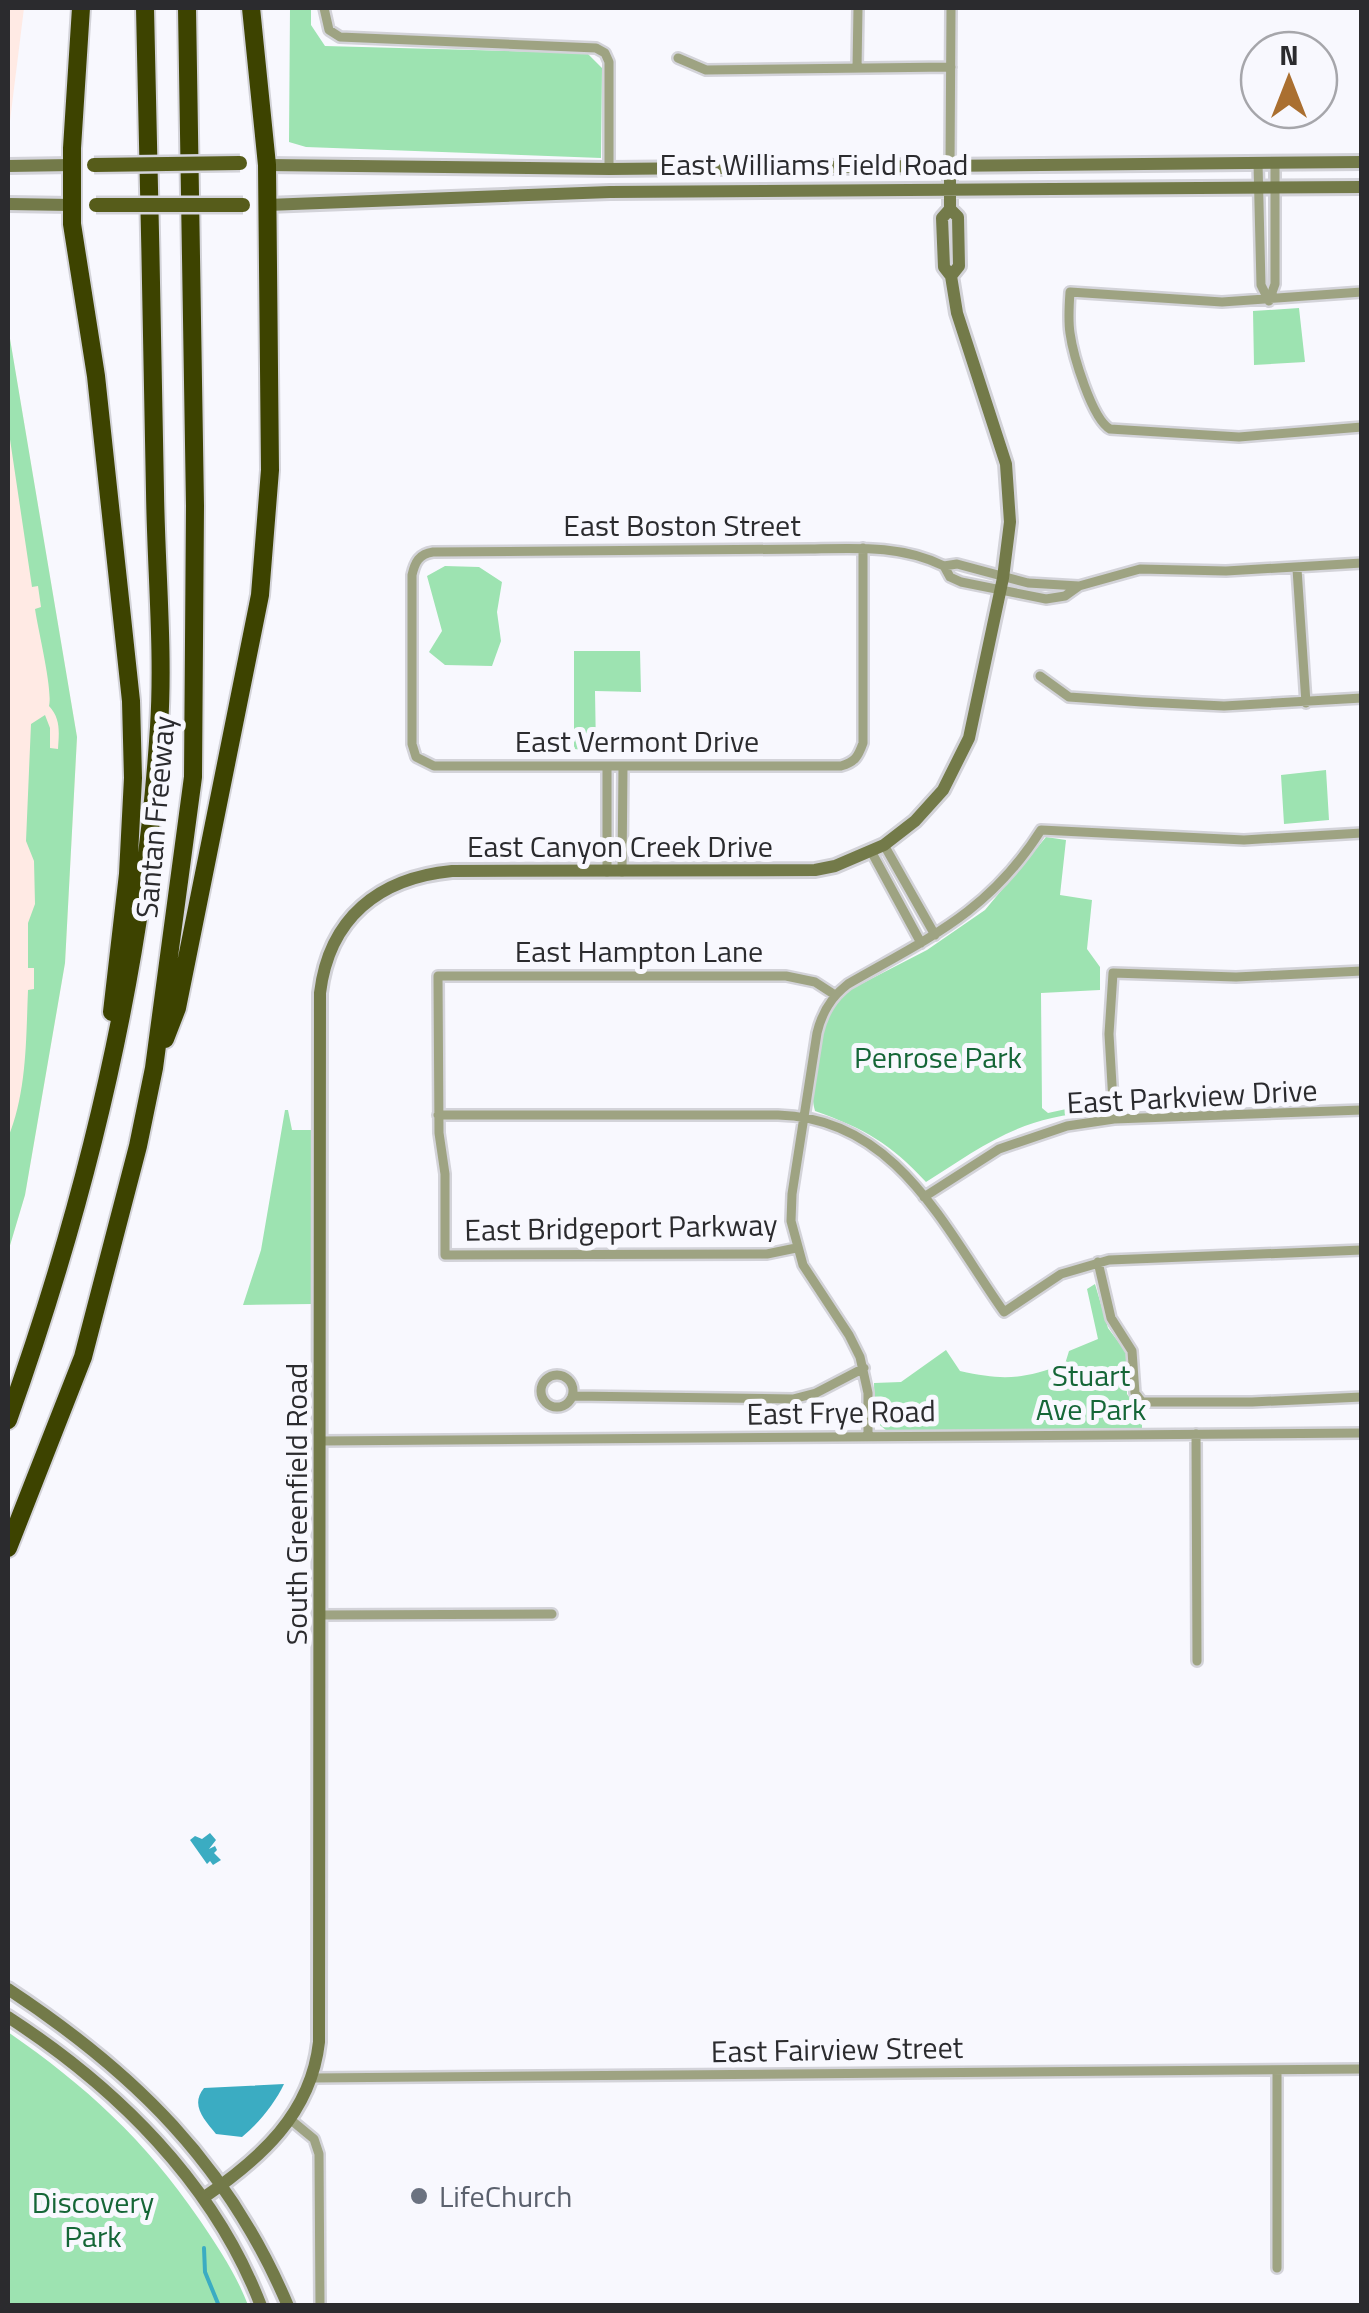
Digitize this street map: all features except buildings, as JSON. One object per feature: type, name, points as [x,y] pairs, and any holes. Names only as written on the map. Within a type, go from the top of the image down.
[{"type":"highway","points":[[81,8],[72,224],[96,376],[130,701],[132,778],[128,874],[103,1107]]},
{"type":"highway","name":"Santan Freeway","points":[[8,1420],[58,1274],[103,1107],[128,990],[144,883],[159,724],[146,8]]},
{"type":"highway","name":"Santan Freeway","points":[[8,1548],[83,1357],[138,1146],[154,1068],[193,777],[195,506],[186,8]]},
{"type":"highway","points":[[154,1068],[176,1008],[260,595],[270,470],[266,165],[250,8]]},
{"type":"main road","name":"East Williams Field Road","points":[[266,165],[609,170],[1362,162]]},
{"type":"main road","points":[[8,166],[72,164]]},
{"type":"main road","points":[[94,165],[240,164]]},
{"type":"main road","points":[[878,848],[933,804],[962,756],[1002,585],[1010,522],[1006,464],[957,313],[950,276],[959,266],[958,217],[950,208],[950,164]]},
{"type":"main road","name":"East Williams Field Road","points":[[266,205],[610,192],[1362,187]]},
{"type":"main road","points":[[8,204],[72,205]]},
{"type":"main road","points":[[96,205],[243,205]]},
{"type":"main road","name":"East Canyon Creek Drive","points":[[370,896],[414,876],[432,873],[794,872],[835,866],[878,848]]},
{"type":"main road","name":"South Greenfield Road","points":[[203,2198],[223,2185],[291,2120],[313,2078],[320,2018],[320,993],[322,972],[333,945],[370,896]]},
{"type":"main road","points":[[8,1989],[75,2034],[144,2092],[223,2185],[254,2234],[288,2306]]},
{"type":"main road","points":[[8,2017],[107,2091],[148,2132],[203,2198],[262,2306]]},
{"type":"street","points":[[324,8],[329,30],[340,37],[596,48],[605,53],[609,62],[609,170]]},
{"type":"street","points":[[857,68],[858,8]]},
{"type":"street","points":[[950,164],[951,8]]},
{"type":"street","points":[[678,58],[706,70],[952,67]]},
{"type":"street","points":[[1270,301],[1275,284],[1275,162]]},
{"type":"street","points":[[1258,163],[1261,286],[1270,301]]},
{"type":"street","points":[[1362,292],[1270,301],[1190,301],[1070,292],[1070,339],[1096,417],[1114,430],[1239,436],[1362,428]]},
{"type":"street","name":"East Boston Street","points":[[416,757],[412,744],[412,575],[418,559],[433,552],[863,548],[902,551],[944,566],[957,564],[1002,585],[1046,599],[1146,568],[1296,569],[1362,563]]},
{"type":"street","name":"East Vermont Drive","points":[[416,757],[434,766],[840,766],[858,758],[863,743],[863,548]]},
{"type":"street","name":"East Boston Street","points":[[944,566],[950,578],[1002,585]]},
{"type":"street","points":[[1296,569],[1306,703]]},
{"type":"street","points":[[1040,676],[1069,697],[1224,706],[1362,698]]},
{"type":"street","points":[[607,766],[607,872]]},
{"type":"street","points":[[622,872],[623,766]]},
{"type":"street","points":[[868,1436],[864,1368],[850,1335],[796,1248],[791,1203],[818,1027],[835,995],[966,915],[1000,884],[1042,830],[1244,840],[1362,833]]},
{"type":"street","points":[[878,848],[935,935]]},
{"type":"street","points":[[878,848],[921,943]]},
{"type":"street","points":[[1114,1119],[1109,1034],[1113,973],[1236,977],[1362,970]]},
{"type":"street","name":"East Hampton Lane","points":[[438,1116],[438,976],[792,976],[815,982],[835,995]]},
{"type":"street","name":"East Parkview Drive","points":[[924,1197],[978,1160],[1021,1140],[1066,1126],[1114,1119],[1362,1110]]},
{"type":"street","points":[[438,1116],[804,1117],[830,1123],[867,1140],[899,1166],[1004,1312],[1060,1274],[1098,1262],[1362,1250]]},
{"type":"street","name":"East Bridgeport Parkway","points":[[438,1116],[445,1174],[445,1254],[767,1254],[796,1248]]},
{"type":"street","points":[[1098,1262],[1111,1318],[1133,1355],[1135,1394],[1140,1401],[1252,1402],[1362,1397]]},
{"type":"street","points":[[572,1396],[793,1399],[816,1393],[864,1368]]},
{"type":"street","name":"East Frye Road","points":[[321,1441],[1362,1433]]},
{"type":"street","points":[[1196,1434],[1197,1661]]},
{"type":"street","points":[[320,1615],[552,1614]]},
{"type":"street","points":[[1277,2070],[1277,2268]]},
{"type":"street","name":"East Fairview Street","points":[[313,2078],[1362,2070]]},
{"type":"street","points":[[291,2120],[314,2139],[318,2154],[320,2306]]},
{"type":"shaded area","points":[[8,8],[24,8],[8,137]]},
{"type":"shaded area","points":[[8,327],[77,737],[65,963],[25,1195],[8,1252]]},
{"type":"green space","points":[[290,8],[311,8],[311,25],[325,46],[587,53],[602,68],[601,158],[306,147],[289,142]]},
{"type":"green space","points":[[1299,308],[1305,362],[1254,365],[1253,311]]},
{"type":"green space","points":[[8,327],[77,737],[65,963],[25,1195],[8,1252],[8,1138],[22,1084],[28,990],[34,989],[34,968],[28,968],[28,923],[35,904],[34,861],[26,841],[31,724],[45,715],[50,748],[58,749],[59,731],[49,706],[35,609],[41,607],[38,586],[32,587],[8,426]]},
{"type":"green space","points":[[445,566],[479,567],[502,582],[497,612],[501,641],[492,666],[445,665],[429,652],[442,631],[427,576]]},
{"type":"green space","points":[[574,651],[640,651],[641,692],[595,691],[596,751],[574,749]]},
{"type":"green space","points":[[1326,770],[1329,820],[1284,824],[1281,775]]},
{"type":"green space","name":"Penrose Park","points":[[1046,837],[1066,840],[1060,895],[1092,900],[1087,949],[1100,967],[1100,990],[1041,993],[1042,1108],[1048,1113],[1103,1101],[1086,1112],[1059,1116],[1002,1136],[926,1182],[876,1139],[815,1111],[814,1070],[832,999],[927,950],[985,910]]},
{"type":"green space","points":[[285,1110],[292,1130],[311,1130],[312,1304],[243,1305],[261,1250]]},
{"type":"green space","name":"Stuart Ave Park","points":[[1095,1284],[1108,1328],[1126,1352],[1127,1394],[1142,1414],[1142,1428],[887,1431],[875,1421],[874,1383],[901,1382],[946,1350],[960,1371],[989,1376],[1025,1375],[1065,1364],[1069,1351],[1098,1339],[1087,1289]]},
{"type":"green space","name":"Discovery Park","points":[[8,2032],[88,2094],[157,2164],[213,2240],[248,2305],[8,2305]]},
{"type":"water","points":[[210,1833],[216,1840],[209,1849],[215,1846],[214,1853],[221,1860],[213,1865],[210,1861],[207,1864],[190,1840],[195,1836],[202,1839]]},
{"type":"water","points":[[284,2084],[266,2112],[242,2137],[216,2134],[198,2106],[204,2088]]},
{"type":"waterway","points":[[204,2248],[205,2272],[219,2306]]},
{"type":"place","name":"LifeChurch","points":[[419,2196]]}]
